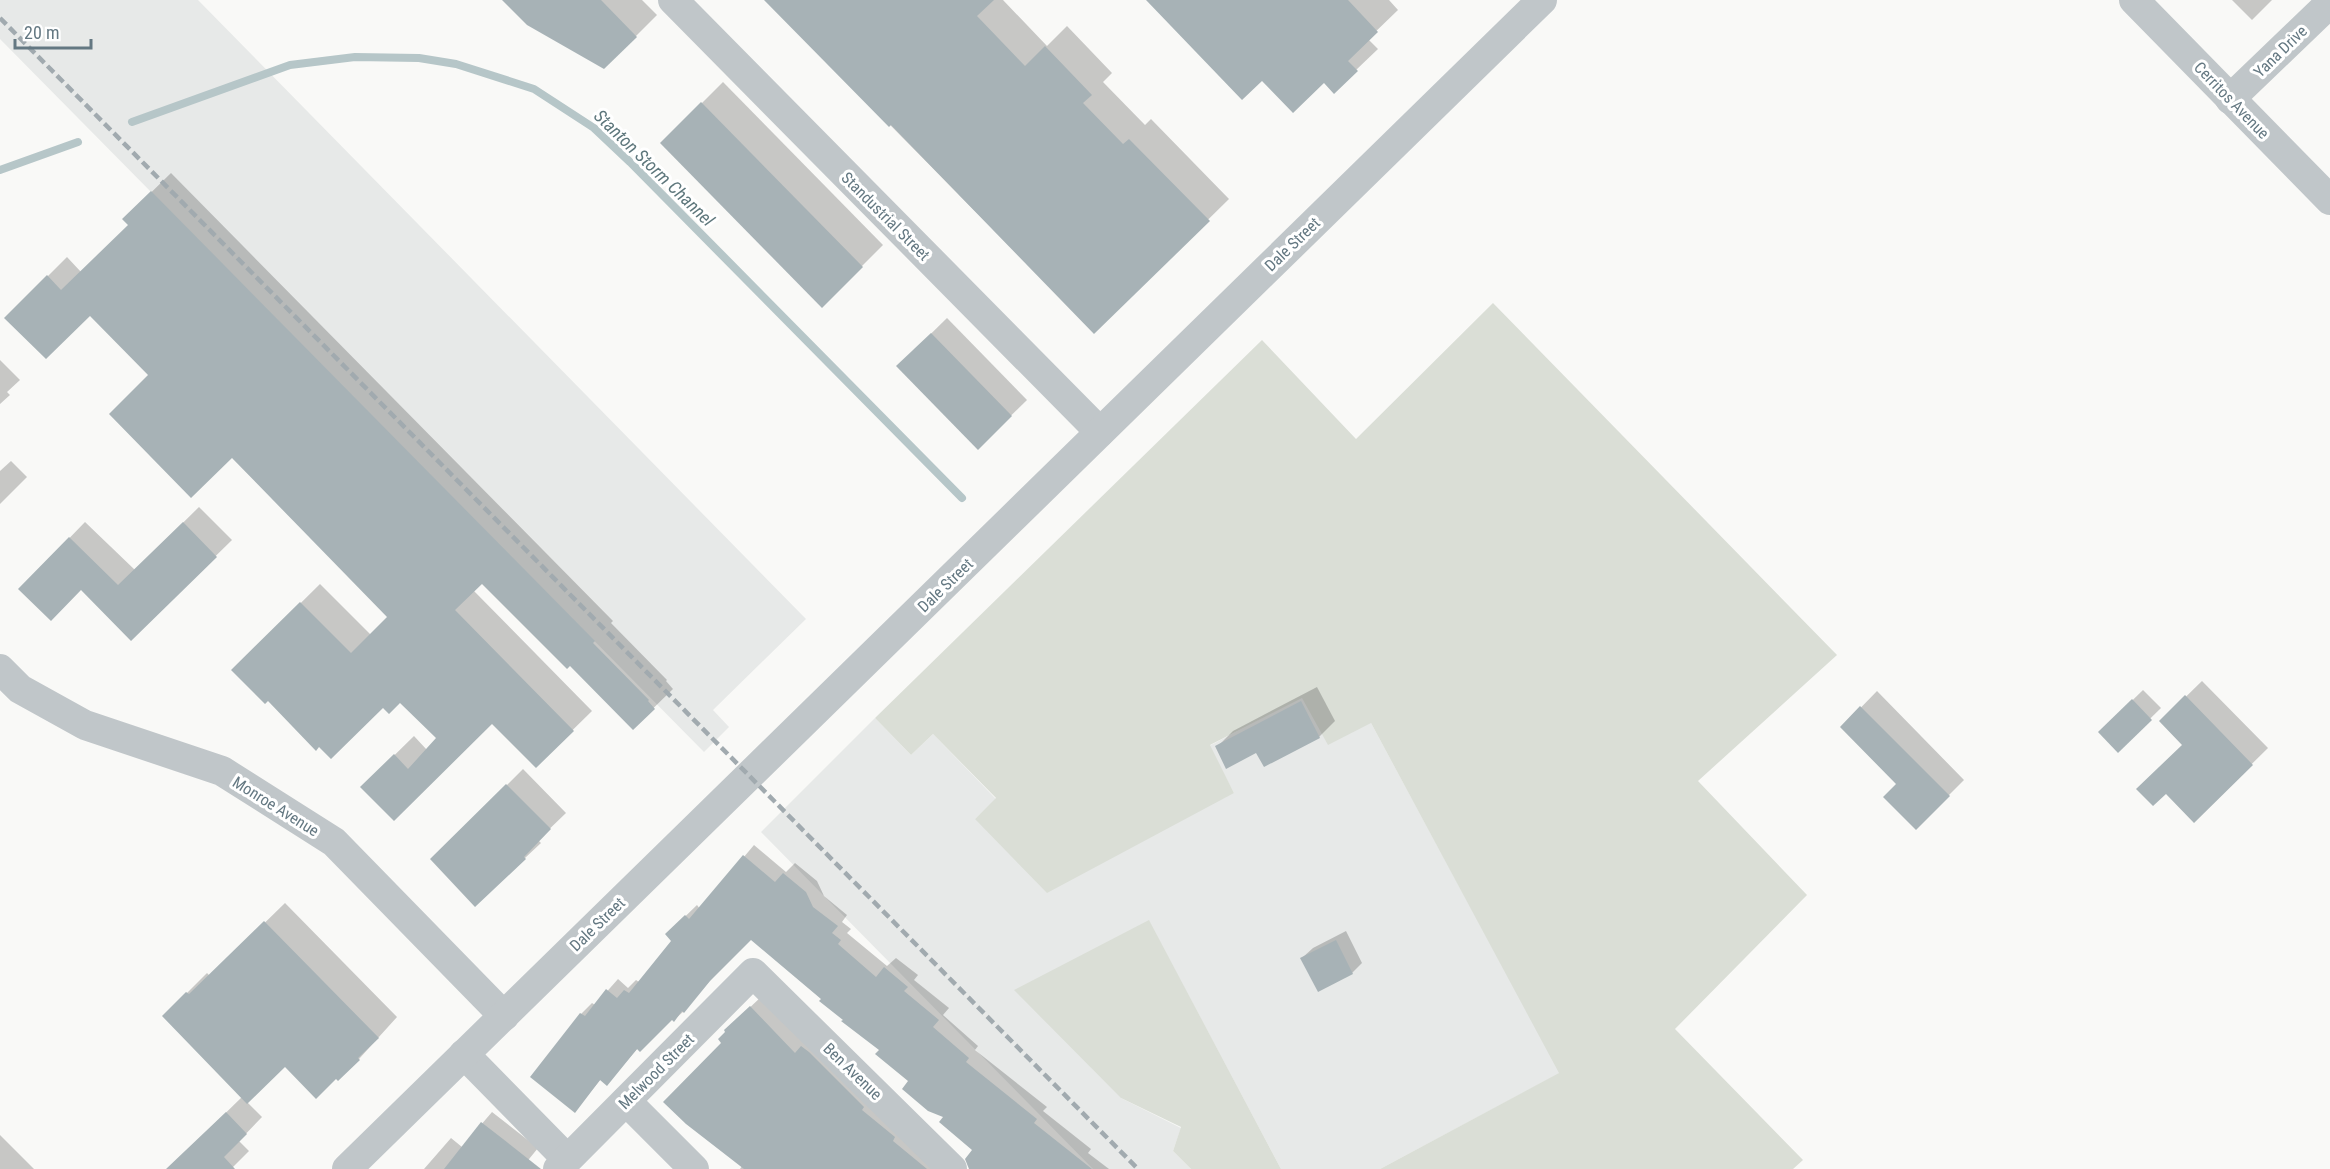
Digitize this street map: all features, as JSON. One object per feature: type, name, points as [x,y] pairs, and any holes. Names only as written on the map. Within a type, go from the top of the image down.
[{"type":"street","name":"Standustrial Street","points":[[673,0],[1100,432]]},
{"type":"street","name":"Dale Street","points":[[347,1169],[1542,0]]},
{"type":"street","name":"Cerritos Avenue","points":[[2134,0],[2330,200]]},
{"type":"street","name":"Yana Drive","points":[[2230,99],[2330,3]]},
{"type":"street","name":"Monroe Avenue","points":[[0,669],[20,689],[85,725],[222,771],[334,842],[504,1016]]},
{"type":"street","name":"Melwood Street","points":[[563,1164],[753,973]]},
{"type":"street","name":"Ben Avenue","points":[[753,973],[952,1169]]},
{"type":"street","points":[[464,1054],[563,1164]]},
{"type":"street","points":[[626,1101],[694,1169]]},
{"type":"shaded area","points":[[0,0],[198,0],[806,619],[713,710],[729,727],[704,752],[0,39]]},
{"type":"shaded area","points":[[1493,303],[1837,655],[1698,781],[1807,895],[1675,1029],[1803,1160],[1793,1169],[1380,1169],[1559,1073],[1371,723],[1328,745],[1302,698],[1210,745],[1234,793],[1047,893],[975,819],[996,798],[933,734],[911,755],[875,718],[1262,340],[1356,439]]},
{"type":"shaded area","points":[[1302,697],[1371,723],[1560,1073],[1380,1169],[1281,1169],[1149,921],[1121,1098],[1181,1128],[1173,1151],[1191,1169],[1093,1169],[761,832],[875,718],[911,755],[933,734],[996,799],[975,819],[1234,793],[1209,746]]},
{"type":"shaded area","points":[[1149,920],[1281,1169],[1191,1169],[1173,1151],[1181,1127],[1121,1098],[1014,990]]},
{"type":"building","points":[[502,0],[601,0],[637,37],[604,69],[527,25]]},
{"type":"building","points":[[764,0],[994,0],[977,16],[1025,66],[1045,46],[1092,95],[1083,103],[1123,144],[1129,139],[1210,221],[1094,334],[891,125],[889,127]]},
{"type":"building","points":[[1146,0],[1348,0],[1378,32],[1348,61],[1358,71],[1334,94],[1324,83],[1293,113],[1262,81],[1242,100]]},
{"type":"building","points":[[701,102],[863,267],[822,308],[660,143]]},
{"type":"building","points":[[151,191],[595,641],[593,643],[649,700],[655,709],[633,730],[570,666],[567,669],[482,584],[455,610],[574,731],[536,768],[492,724],[394,821],[360,787],[394,754],[408,769],[436,738],[400,703],[389,714],[383,708],[331,759],[319,747],[316,751],[268,701],[265,704],[231,670],[300,602],[351,653],[387,617],[232,458],[191,498],[109,414],[148,375],[90,316],[46,359],[4,318],[47,275],[61,290],[128,225],[122,219]]},
{"type":"building","points":[[931,333],[1012,416],[978,450],[896,366]]},
{"type":"building","points":[[183,522],[217,557],[131,641],[81,590],[51,621],[18,589],[69,537],[118,585]]},
{"type":"building","points":[[2185,695],[2253,765],[2194,823],[2166,794],[2153,806],[2136,789],[2182,745],[2159,721]]},
{"type":"building","points":[[2132,699],[2152,720],[2118,753],[2098,732]]},
{"type":"building","points":[[1301,701],[1320,738],[1264,767],[1256,753],[1226,769],[1215,746]]},
{"type":"building","points":[[1860,706],[1950,796],[1916,830],[1883,797],[1896,784],[1840,727]]},
{"type":"building","points":[[506,784],[551,829],[524,857],[526,859],[475,907],[430,859]]},
{"type":"building","points":[[743,855],[775,882],[783,873],[806,892],[813,907],[838,926],[832,933],[841,940],[838,944],[876,977],[884,967],[908,987],[904,991],[939,1020],[933,1027],[969,1058],[966,1062],[1037,1119],[1034,1123],[1092,1169],[969,1169],[965,1159],[972,1150],[939,1122],[943,1117],[928,1111],[902,1089],[908,1081],[875,1054],[879,1050],[841,1021],[843,1020],[819,1001],[821,999],[751,940],[710,981],[684,1013],[682,1011],[674,1022],[672,1020],[640,1052],[637,1049],[607,1086],[600,1080],[575,1113],[530,1077],[580,1013],[585,1016],[606,989],[617,998],[624,990],[629,993],[671,941],[665,934],[685,915],[689,919]]},
{"type":"building","points":[[264,921],[379,1038],[358,1058],[360,1060],[316,1099],[285,1067],[247,1104],[162,1016],[186,992],[189,994]]},
{"type":"building","points":[[1336,940],[1353,974],[1318,992],[1300,958]]},
{"type":"building","points":[[750,1006],[795,1053],[801,1046],[809,1052],[864,1107],[862,1110],[895,1137],[893,1141],[927,1169],[744,1169],[686,1124],[663,1102],[721,1043],[718,1039],[725,1032],[724,1030]]},
{"type":"building","points":[[226,1112],[247,1134],[224,1157],[235,1169],[166,1169]]},
{"type":"building","points":[[481,1122],[503,1139],[541,1169],[444,1169]]},
{"type":"waterway","name":"Stanton Storm Channel","points":[[132,122],[290,65],[355,57],[419,58],[456,64],[534,89],[594,128],[630,162],[962,498]]},
{"type":"waterway","name":"Stanton Storm Channel","points":[[0,170],[78,142]]},
{"type":"railway","points":[[0,18],[1138,1169]]}]
